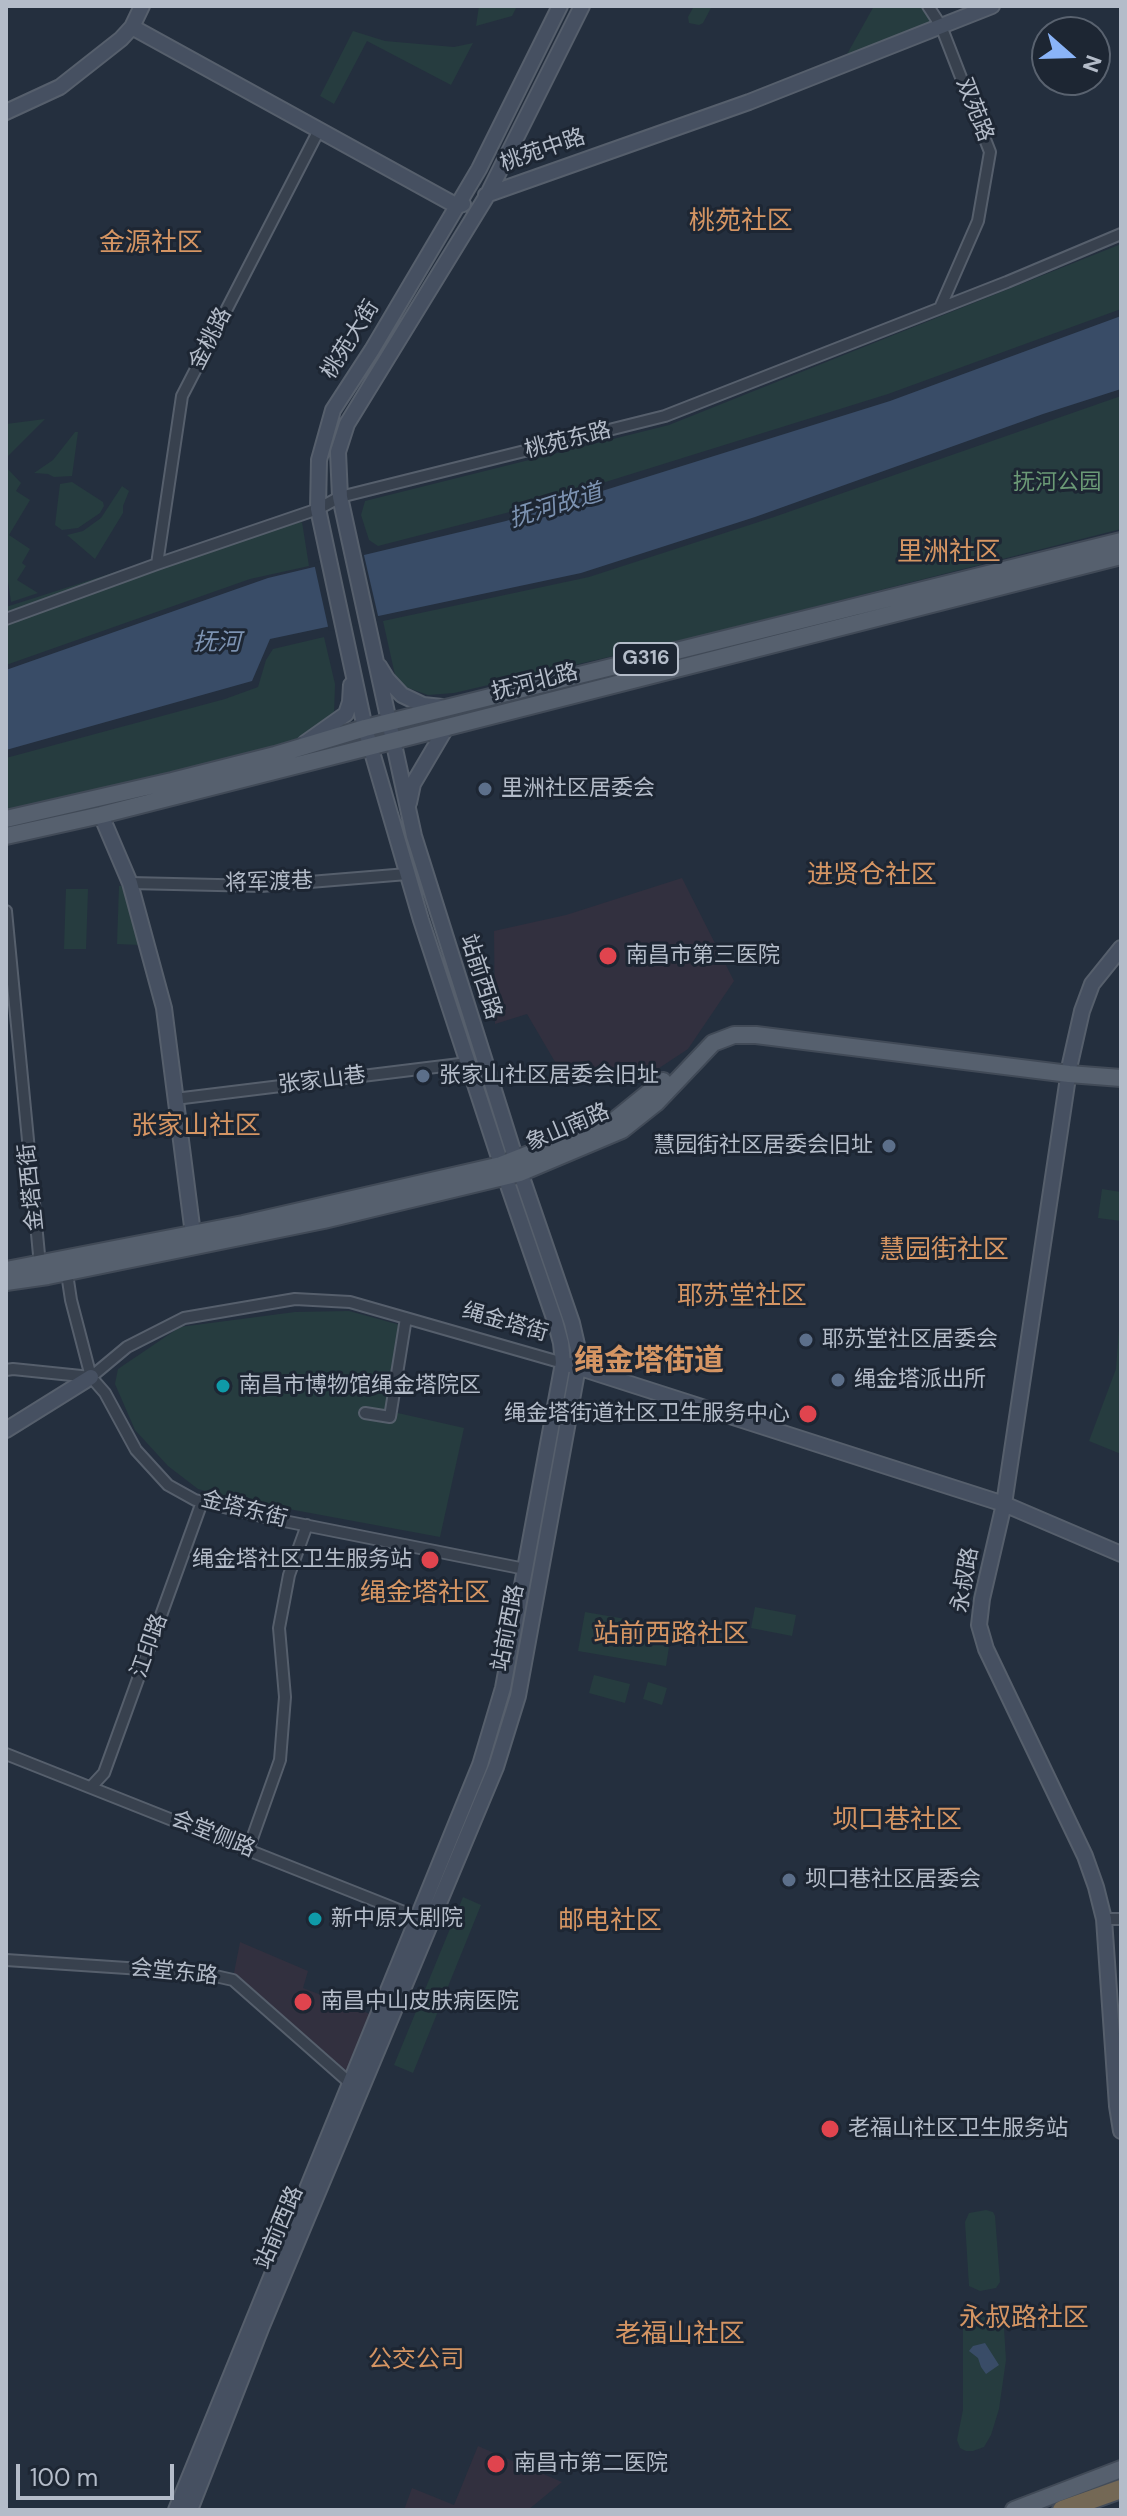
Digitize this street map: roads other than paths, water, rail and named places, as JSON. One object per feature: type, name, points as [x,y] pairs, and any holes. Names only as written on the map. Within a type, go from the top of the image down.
[{"type":"highway","points":[[1062,2510],[1121,2489]]},
{"type":"main road","points":[[6,112],[60,87],[121,39],[132,27],[142,6]]},
{"type":"main road","name":"桃苑大街","points":[[365,728],[318,509],[319,460],[333,410],[479,169],[560,6]]},
{"type":"main road","name":"桃苑大街","points":[[389,722],[340,497],[338,452],[347,424],[488,194],[582,6]]},
{"type":"main road","name":"桃苑中路","points":[[457,206],[749,102],[992,6]]},
{"type":"main road","points":[[132,27],[457,206]]},
{"type":"main road","name":"抚河北路","points":[[6,819],[172,781],[365,728],[1121,541]]},
{"type":"main road","name":"抚河北路","points":[[6,836],[393,742],[1121,556]]},
{"type":"main road","points":[[375,659],[387,679],[402,695],[447,708]]},
{"type":"main road","points":[[295,749],[346,714],[352,669]]},
{"type":"main road","name":"站前西路","points":[[190,2510],[262,2326],[496,1767],[518,1696],[571,1365],[561,1343],[428,883],[408,811],[389,722]]},
{"type":"main road","name":"站前西路","points":[[365,728],[407,874],[468,1063],[511,1169]]},
{"type":"main road","points":[[408,811],[413,784],[446,728]]},
{"type":"main road","points":[[101,815],[130,883],[164,1008],[193,1234]]},
{"type":"main road","name":"永叔路","points":[[1121,948],[1092,984],[1082,1011],[1069,1069],[1004,1504],[979,1625],[986,1649],[1085,1856],[1096,1887],[1104,1919],[1121,2131]]},
{"type":"main road","name":"象山南路","points":[[6,1270],[40,1265],[66,1266],[324,1220],[511,1169],[622,1130],[656,1103],[713,1043],[734,1035],[1069,1069],[1121,1078]]},
{"type":"main road","name":"象山南路","points":[[1069,1069],[1121,1068]]},
{"type":"main road","name":"象山南路","points":[[6,1282],[193,1234],[511,1169]]},
{"type":"main road","name":"站前西路","points":[[176,2510],[480,1765],[503,1688],[525,1569],[571,1365]]},
{"type":"main road","name":"绳金塔街","points":[[571,1365],[1004,1504],[1121,1554]]},
{"type":"main road","points":[[6,1430],[91,1377]]},
{"type":"main road","points":[[1014,2510],[1121,2469]]},
{"type":"street","name":"双苑路","points":[[928,6],[941,26],[990,152],[978,221],[940,308]]},
{"type":"street","name":"金桃路","points":[[157,564],[182,396],[319,130]]},
{"type":"street","name":"桃苑东路","points":[[6,619],[318,509],[340,497],[665,416],[1121,234]]},
{"type":"street","name":"将军渡巷","points":[[130,883],[261,886],[407,874]]},
{"type":"street","name":"金塔西街","points":[[6,914],[40,1265]]},
{"type":"street","name":"张家山巷","points":[[175,1099],[468,1063]]},
{"type":"street","name":"金塔东街","points":[[66,1266],[71,1300],[91,1377],[105,1393],[136,1450],[168,1485],[202,1502],[525,1569]]},
{"type":"street","name":"绳金塔街","points":[[91,1377],[127,1347],[184,1318],[295,1299],[350,1302],[571,1365]]},
{"type":"street","points":[[365,1413],[390,1417],[406,1318]]},
{"type":"street","points":[[6,1370],[91,1377]]},
{"type":"street","name":"江印路","points":[[91,1787],[104,1773],[202,1502]]},
{"type":"street","points":[[248,1850],[280,1760],[285,1697],[279,1628],[289,1575],[307,1525]]},
{"type":"street","name":"会堂侧路","points":[[6,1754],[419,1918]]},
{"type":"street","points":[[1104,1919],[1121,1919]]},
{"type":"street","name":"会堂东路","points":[[6,1960],[202,1973],[233,1980],[351,2084]]},
{"type":"water","name":"抚河","points":[[1121,316],[1121,389],[755,517],[581,573],[270,639],[252,681],[6,750],[6,670],[268,578],[506,521],[890,401]]},
{"type":"water","points":[[985,2343],[999,2365],[986,2374],[978,2358],[969,2351],[973,2346]]},
{"type":"place","name":"里洲社区居委会","points":[[485,789]]},
{"type":"place","name":"南昌市第三医院","points":[[608,956]]},
{"type":"place","name":"张家山社区居委会旧址","points":[[423,1076]]},
{"type":"place","name":"慧园街社区居委会旧址","points":[[889,1146]]},
{"type":"place","name":"耶苏堂社区居委会","points":[[806,1340]]},
{"type":"place","name":"绳金塔派出所","points":[[838,1380]]},
{"type":"place","name":"南昌市博物馆绳金塔院区","points":[[223,1386]]},
{"type":"place","name":"绳金塔街道社区卫生服务中心","points":[[808,1414]]},
{"type":"place","name":"绳金塔社区卫生服务站","points":[[430,1560]]},
{"type":"place","name":"坝口巷社区居委会","points":[[789,1880]]},
{"type":"place","name":"新中原大剧院","points":[[315,1919]]},
{"type":"place","name":"南昌中山皮肤病医院","points":[[303,2002]]},
{"type":"place","name":"老福山社区卫生服务站","points":[[830,2129]]},
{"type":"place","name":"南昌市第二医院","points":[[496,2464]]},
{"type":"district","name":"桃苑社区","points":[[741,222]]},
{"type":"district","name":"金源社区","points":[[151,244]]},
{"type":"district","name":"里洲社区","points":[[949,553]]},
{"type":"district","name":"进贤仓社区","points":[[872,876]]},
{"type":"district","name":"张家山社区","points":[[196,1127]]},
{"type":"district","name":"慧园街社区","points":[[944,1251]]},
{"type":"district","name":"耶苏堂社区","points":[[742,1297]]},
{"type":"district","name":"绳金塔街道","points":[[649,1362]]},
{"type":"district","name":"绳金塔社区","points":[[425,1594]]},
{"type":"district","name":"站前西路社区","points":[[671,1635]]},
{"type":"district","name":"坝口巷社区","points":[[897,1821]]},
{"type":"district","name":"邮电社区","points":[[610,1922]]},
{"type":"district","name":"永叔路社区","points":[[1024,2319]]},
{"type":"district","name":"老福山社区","points":[[680,2335]]},
{"type":"district","name":"公交公司","points":[[416,2361]]},
{"type":"park label","name":"抚河公园","points":[[1057,483]]},
{"type":"water label","name":"抚河故道","points":[[556,507]]}]
